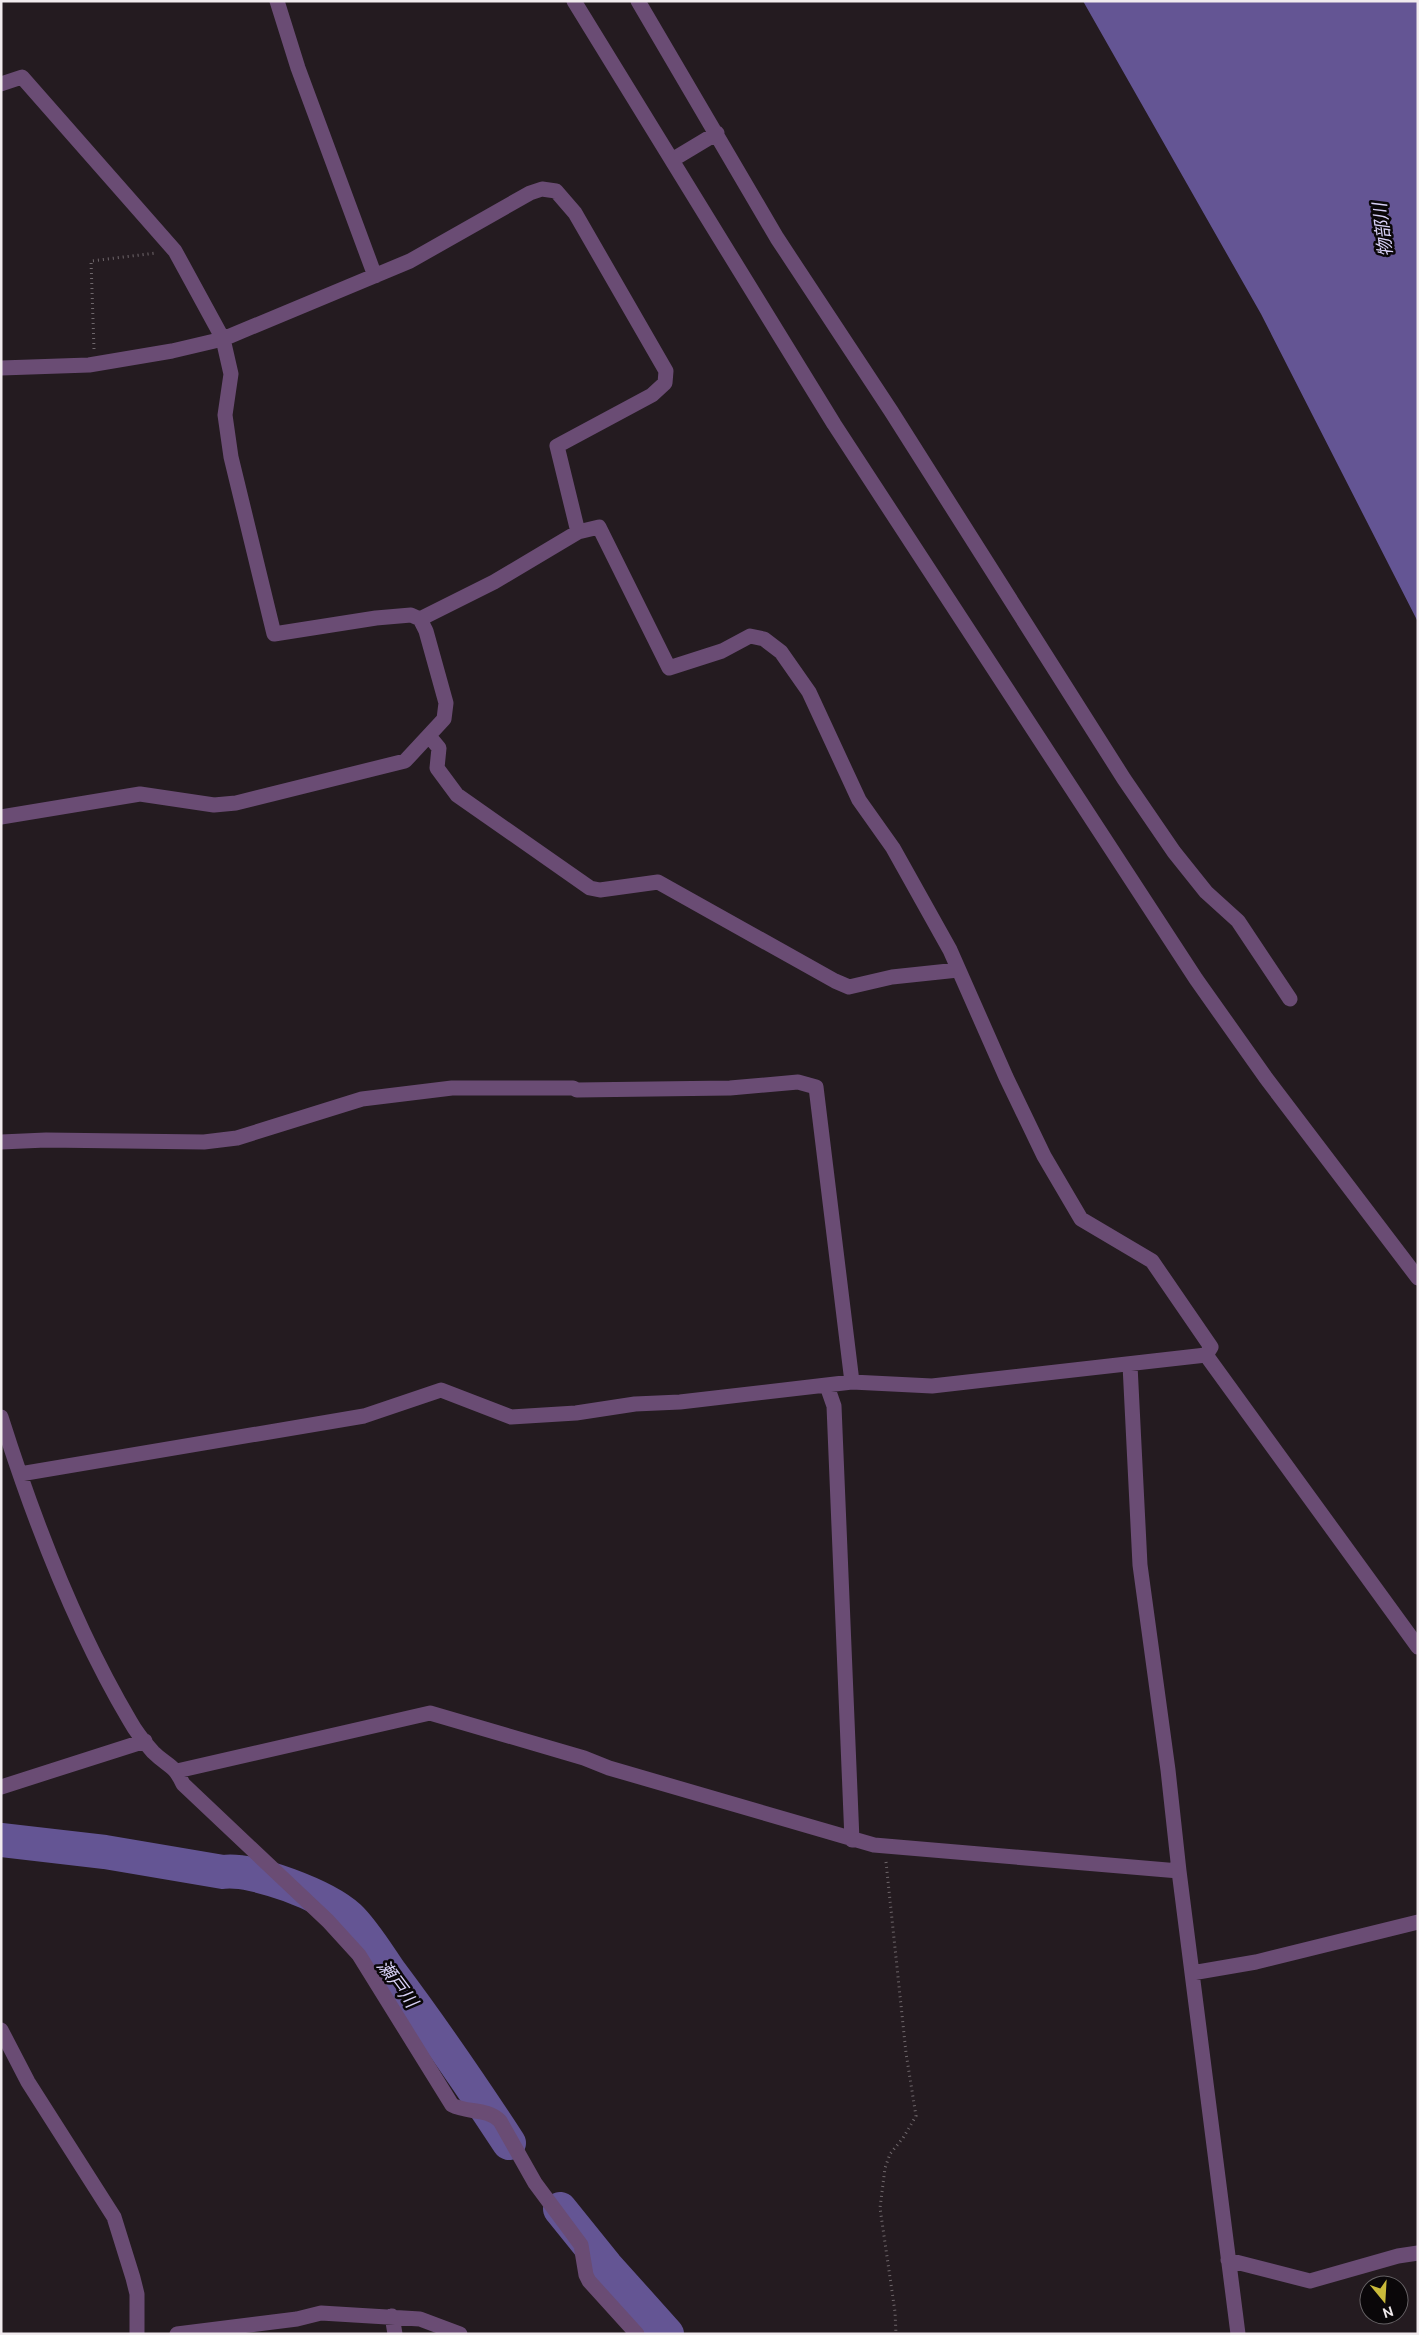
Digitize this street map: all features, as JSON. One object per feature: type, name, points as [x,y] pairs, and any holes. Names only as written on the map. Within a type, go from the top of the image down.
[{"type":"street","points":[[276,1],[298,68],[375,276]]},
{"type":"street","points":[[574,1],[834,424],[1196,979],[1266,1078],[1418,1278]]},
{"type":"street","points":[[638,1],[782,246],[891,411],[1124,779],[1206,892],[1238,921],[1290,999]]},
{"type":"street","points":[[1,84],[22,78],[175,251],[223,338],[231,374],[225,415],[231,457],[274,634],[376,618],[410,615],[420,619],[426,631],[446,703],[444,719],[405,761],[236,803],[214,805],[140,794],[1,817]]},
{"type":"street","points":[[672,160],[717,133]]},
{"type":"street","points":[[1,368],[95,364],[172,351],[223,338],[410,261],[530,193],[542,189],[556,191],[574,213],[666,371],[665,383],[652,395],[557,446],[578,532]]},
{"type":"street","points":[[420,619],[494,582],[578,532],[599,527],[669,668],[722,651],[750,636],[764,639],[781,652],[809,692],[859,800],[893,848],[950,950],[1044,1156],[1081,1220],[1152,1261],[1211,1347],[1206,1355]]},
{"type":"street","points":[[429,736],[439,748],[437,768],[458,795],[590,888],[600,890],[658,882],[849,986],[892,976],[958,970]]},
{"type":"street","points":[[1,1142],[46,1140],[204,1142],[238,1138],[362,1099],[452,1088],[573,1088],[577,1090],[730,1088],[798,1082],[816,1087],[852,1382]]},
{"type":"street","points":[[20,1474],[364,1416],[441,1390],[511,1417],[576,1413],[635,1404],[680,1402],[852,1382],[932,1386],[1206,1355]]},
{"type":"street","points":[[1206,1355],[1418,1647]]},
{"type":"street","points":[[1130,1365],[1140,1564],[1168,1770],[1179,1871],[1238,2334]]},
{"type":"street","points":[[827,1386],[834,1406],[852,1840]]},
{"type":"street","points":[[1,1417],[20,1474],[92,1651],[131,1723],[153,1752],[177,1771],[183,1784],[328,1921],[359,1955],[452,2104],[462,2110],[494,2115],[500,2121],[535,2182],[581,2245],[586,2275],[589,2281],[637,2334]]},
{"type":"street","points":[[177,1771],[430,1713],[852,1840],[884,1846],[1179,1871]]},
{"type":"street","points":[[1,1787],[145,1741]]},
{"type":"street","points":[[1192,1973],[1256,1962],[1418,1922]]},
{"type":"street","points":[[1,2030],[28,2082],[114,2217],[134,2278],[137,2334]]},
{"type":"street","points":[[1228,2260],[1310,2281],[1398,2256],[1418,2253]]},
{"type":"street","points":[[177,2334],[297,2319],[321,2313],[420,2319],[460,2334]]},
{"type":"street","points":[[392,2316],[395,2334]]},
{"type":"path","points":[[95,364],[91,261],[175,251]]},
{"type":"path","points":[[884,1846],[906,2053],[916,2116],[903,2138],[890,2154],[885,2168],[880,2208],[895,2312],[896,2334]]},
{"type":"water","name":"物部川","points":[[1083,1],[1418,1],[1418,622],[1261,314]]},
{"type":"waterway","name":"瀬戸川","points":[[1,1840],[105,1852],[223,1872],[253,1874],[307,1892],[338,1909],[349,1917],[365,1936],[509,2143]]},
{"type":"waterway","name":"瀬戸川","points":[[560,2209],[606,2266],[667,2334]]}]
